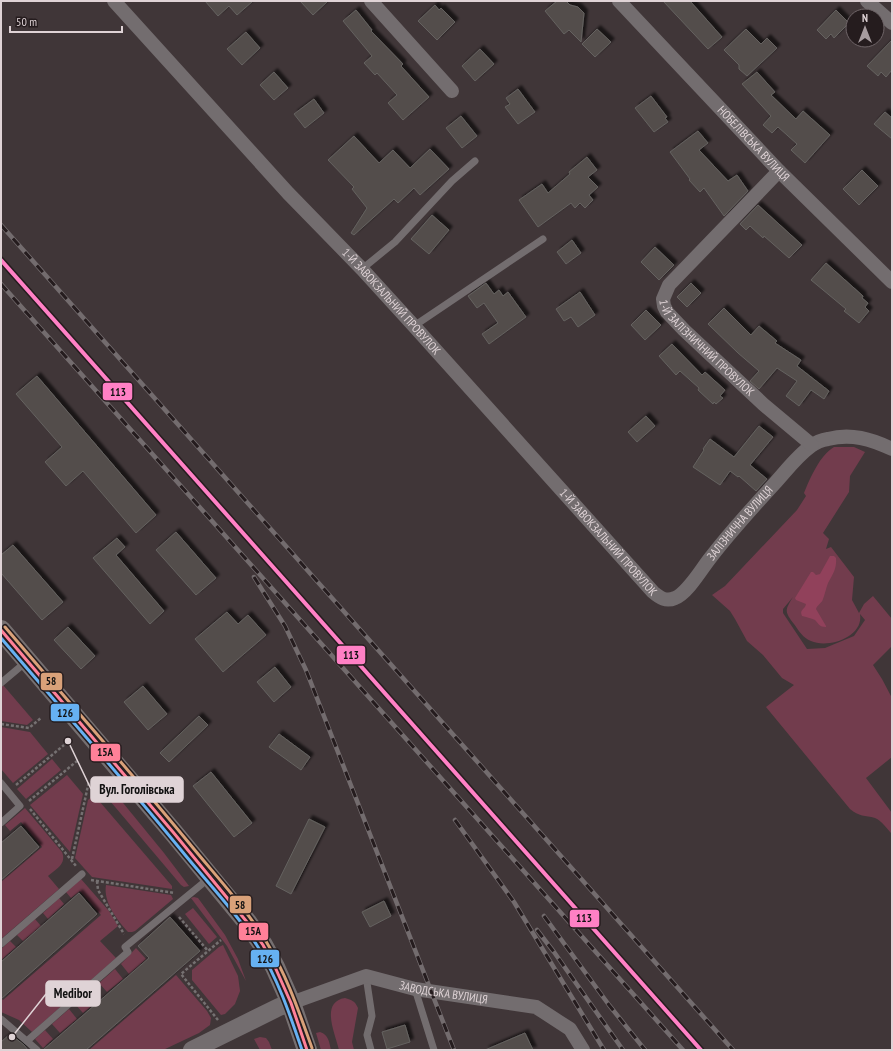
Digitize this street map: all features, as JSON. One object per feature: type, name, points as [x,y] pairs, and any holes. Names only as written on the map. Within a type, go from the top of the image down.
[{"type":"main road","points":[[1,630],[173,832],[247,922],[263,945],[275,967],[285,1005],[294,1050]]},
{"type":"main road","points":[[1,645],[66,718],[202,884],[242,936],[285,1005],[307,1050]]},
{"type":"street","name":"1-Й ЗАВОКЗАЛЬНИЙ ПРОВУЛОК","points":[[114,1],[288,193],[362,269],[414,326],[653,592],[660,598],[668,600]]},
{"type":"street","points":[[371,1],[452,91]]},
{"type":"street","name":"НОБЕЛІВСЬКА ВУЛИЦЯ","points":[[619,1],[779,171],[892,282]]},
{"type":"street","points":[[867,1],[892,23]]},
{"type":"street","name":"1-Й ЗАЛІЗНИЧНИЙ ПРОВУЛОК","points":[[779,171],[669,285],[663,299],[667,312],[684,330],[763,404],[812,445]]},
{"type":"street","points":[[812,445],[827,439],[845,436],[866,438],[892,449]]},
{"type":"street","name":"ЗАЛІЗНИЧНА ВУЛИЦЯ","points":[[668,600],[676,598],[684,592],[713,554],[760,500],[812,445]]},
{"type":"street","points":[[192,1050],[285,1005],[366,976]]},
{"type":"street","name":"ЗАВОДСЬКА ВУЛИЦЯ","points":[[366,976],[415,989],[536,1007],[570,1029],[583,1050]]},
{"type":"lane","points":[[362,269],[395,242],[452,181],[475,161]]},
{"type":"lane","points":[[414,326],[543,239]]},
{"type":"lane","points":[[1,683],[20,667]]},
{"type":"lane","points":[[1,783],[20,806],[1,823]]},
{"type":"lane","points":[[1,944],[82,874]]},
{"type":"lane","points":[[27,1041],[128,952],[125,948],[202,884]]},
{"type":"lane","points":[[366,976],[372,1016],[367,1035],[371,1050]]},
{"type":"lane","points":[[415,989],[434,1050]]},
{"type":"lane","points":[[1,1019],[37,1050]]},
{"type":"path","points":[[1,724],[29,728],[41,718]]},
{"type":"path","points":[[8,792],[64,745]]},
{"type":"path","points":[[77,761],[26,804],[87,879],[177,893]]},
{"type":"path","points":[[72,860],[89,781]]},
{"type":"path","points":[[97,881],[96,885],[98,890],[130,944]]},
{"type":"path","points":[[172,909],[208,951]]},
{"type":"path","points":[[220,1021],[181,974],[221,940]]},
{"type":"shaded area","points":[[834,447],[854,447],[865,452],[850,476],[849,492],[823,533],[829,539],[826,549],[831,547],[854,577],[852,600],[859,613],[864,604],[873,596],[892,619],[892,646],[873,665],[892,698],[892,757],[866,778],[892,813],[892,834],[878,819],[859,815],[850,809],[766,707],[794,685],[782,678],[763,655],[747,641],[730,611],[712,595],[725,586],[797,510],[806,496],[804,493],[812,474],[824,455]],"holes":[[[793,597],[787,608],[787,613],[799,632],[811,641],[826,643],[843,639],[851,635],[856,629],[860,622],[860,614],[865,620],[854,636],[825,648],[807,649],[783,613],[783,609]]]},
{"type":"shaded area","points":[[830,556],[834,556],[836,558],[835,568],[822,600],[816,609],[826,626],[824,627],[819,625],[815,620],[802,616],[801,612],[806,604],[796,600],[795,598],[811,572],[816,575],[820,574]]},
{"type":"shaded area","points":[[3,685],[33,720],[27,725],[1,721],[1,687]]},
{"type":"shaded area","points":[[1,727],[30,732],[48,754],[13,783],[1,769]]},
{"type":"shaded area","points":[[52,759],[61,770],[26,799],[17,789]]},
{"type":"shaded area","points":[[67,775],[83,794],[70,852],[30,805]]},
{"type":"shaded area","points":[[101,776],[189,886],[184,887],[181,885],[94,782]]},
{"type":"shaded area","points":[[94,795],[172,886],[172,889],[92,877],[75,858],[88,800]]},
{"type":"shaded area","points":[[25,808],[62,852],[62,863],[48,876],[59,889],[1,939],[1,882],[42,847],[21,822],[10,831],[5,825]]},
{"type":"shaded area","points":[[81,879],[109,911],[118,926],[100,941],[116,958],[32,1032],[19,1020],[1,1012],[1,998],[3,1000],[101,915],[80,891],[71,898],[66,892]]},
{"type":"shaded area","points":[[106,885],[171,895],[173,899],[135,931],[128,932],[115,916],[109,904]]},
{"type":"shaded area","points":[[59,898],[64,904],[48,919],[43,913]]},
{"type":"shaded area","points":[[191,898],[198,898],[225,935],[238,959],[246,981],[227,946]]},
{"type":"shaded area","points":[[193,908],[217,937],[209,944],[185,914]]},
{"type":"shaded area","points":[[35,919],[41,926],[23,941],[17,935]]},
{"type":"shaded area","points":[[10,941],[16,947],[1,960],[1,949]]},
{"type":"shaded area","points":[[223,945],[238,976],[240,991],[235,1004],[225,1014],[221,1015],[192,980],[192,970]]},
{"type":"shaded area","points":[[136,948],[146,959],[129,974],[121,964]]},
{"type":"shaded area","points":[[115,969],[123,979],[107,992],[99,983]]},
{"type":"shaded area","points":[[176,975],[207,1011],[211,1018],[210,1025],[199,1033],[163,1050],[89,1050]]},
{"type":"shaded area","points":[[93,988],[101,998],[83,1013],[75,1004]]},
{"type":"shaded area","points":[[345,998],[353,1001],[358,1008],[352,1042],[354,1050],[339,1050],[331,1019],[333,1005],[337,1001]]},
{"type":"shaded area","points":[[69,1009],[77,1019],[60,1033],[52,1024]]},
{"type":"shaded area","points":[[45,1030],[53,1039],[43,1048],[35,1039]]},
{"type":"shaded area","points":[[320,1032],[327,1037],[331,1050],[321,1050],[316,1033]]},
{"type":"shaded area","points":[[260,1037],[266,1038],[272,1050],[260,1050],[254,1039]]},
{"type":"building","points":[[205,1],[253,1],[237,15],[229,6],[218,16]]},
{"type":"building","points":[[300,1],[328,1],[313,15]]},
{"type":"building","points":[[557,1],[566,1],[570,5],[578,7],[584,13],[581,42],[569,30],[564,34],[545,11]]},
{"type":"building","points":[[663,1],[690,1],[722,37],[708,49]]},
{"type":"building","points":[[435,5],[439,10],[441,8],[455,22],[437,40],[418,21]]},
{"type":"building","points":[[356,10],[372,30],[371,31],[403,64],[401,66],[429,97],[403,120],[388,103],[397,95],[377,73],[375,75],[364,63],[372,56],[343,21]]},
{"type":"building","points":[[836,10],[845,19],[845,27],[834,38],[831,34],[826,39],[817,30]]},
{"type":"building","points":[[597,29],[611,42],[595,57],[582,44]]},
{"type":"building","points":[[746,29],[761,44],[767,38],[777,48],[747,76],[739,69],[739,65],[724,50]]},
{"type":"building","points":[[246,32],[260,48],[242,65],[227,49]]},
{"type":"building","points":[[892,40],[892,70],[886,77],[881,72],[878,76],[867,66]]},
{"type":"building","points":[[480,49],[494,64],[475,81],[462,66]]},
{"type":"building","points":[[274,72],[288,88],[274,100],[260,85]]},
{"type":"building","points":[[757,72],[775,92],[771,95],[796,119],[803,111],[830,135],[805,163],[791,150],[797,144],[778,127],[772,133],[763,125],[771,116],[742,84]]},
{"type":"building","points":[[518,89],[535,112],[518,124],[505,107],[510,104],[506,98]]},
{"type":"building","points":[[651,96],[667,117],[665,118],[668,122],[654,132],[635,108]]},
{"type":"building","points":[[314,99],[324,113],[305,128],[294,114]]},
{"type":"building","points":[[885,112],[892,118],[892,139],[874,124]]},
{"type":"building","points":[[461,116],[477,136],[462,148],[446,128]]},
{"type":"building","points":[[698,131],[708,143],[699,150],[728,181],[737,175],[748,191],[724,216],[704,188],[700,192],[689,180],[690,179],[670,152]]},
{"type":"building","points":[[354,136],[379,163],[393,150],[410,168],[430,149],[449,169],[420,195],[414,188],[398,203],[394,199],[354,235],[351,233],[367,208],[352,189],[354,187],[328,160]]},
{"type":"building","points":[[587,157],[597,170],[588,177],[598,187],[589,195],[593,200],[585,208],[580,203],[575,208],[571,203],[538,227],[519,200],[542,184],[548,193]]},
{"type":"building","points":[[862,170],[878,186],[859,205],[843,189]]},
{"type":"building","points":[[758,205],[802,245],[789,258],[750,226],[746,230],[740,224]]},
{"type":"building","points":[[432,215],[449,230],[429,254],[411,239]]},
{"type":"building","points":[[572,240],[581,253],[566,264],[557,252]]},
{"type":"building","points":[[655,247],[674,265],[659,280],[641,262]]},
{"type":"building","points":[[826,263],[863,296],[862,298],[868,303],[865,307],[869,311],[859,323],[844,311],[846,309],[811,280]]},
{"type":"building","points":[[486,283],[494,294],[499,290],[503,296],[508,292],[526,317],[489,344],[482,334],[498,323],[484,303],[477,308],[468,296]]},
{"type":"building","points":[[691,283],[701,293],[687,307],[677,297]]},
{"type":"building","points":[[580,292],[595,315],[578,327],[571,317],[564,321],[556,309]]},
{"type":"building","points":[[724,308],[751,335],[759,326],[777,341],[775,343],[801,360],[797,366],[829,391],[824,399],[811,390],[799,406],[786,396],[797,381],[777,368],[759,389],[750,381],[759,371],[708,324]]},
{"type":"building","points":[[646,310],[661,325],[645,340],[631,325]]},
{"type":"building","points":[[672,344],[702,375],[705,372],[725,390],[720,396],[723,398],[716,404],[714,402],[713,404],[698,390],[699,388],[680,371],[676,375],[659,356]]},
{"type":"building","points":[[37,376],[156,515],[136,533],[83,471],[66,486],[45,462],[62,447],[16,394]]},
{"type":"building","points":[[646,416],[655,426],[637,442],[628,432]]},
{"type":"building","points":[[759,426],[773,437],[750,465],[767,479],[756,491],[739,476],[738,477],[730,471],[720,485],[693,467],[710,439],[734,457]]},
{"type":"building","points":[[176,532],[216,578],[196,595],[156,550]]},
{"type":"building","points":[[117,538],[125,547],[116,555],[164,611],[150,624],[93,558]]},
{"type":"building","points":[[13,545],[63,602],[42,620],[1,573],[1,555]]},
{"type":"building","points":[[227,612],[238,624],[248,615],[266,635],[223,672],[195,639]]},
{"type":"building","points":[[68,627],[95,656],[81,669],[54,640]]},
{"type":"building","points":[[275,667],[291,687],[274,702],[257,682]]},
{"type":"building","points":[[143,686],[167,714],[148,730],[124,702]]},
{"type":"building","points":[[199,716],[208,725],[169,762],[160,753]]},
{"type":"building","points":[[279,734],[310,757],[301,770],[269,747]]},
{"type":"building","points":[[211,772],[252,823],[234,837],[193,786]]},
{"type":"building","points":[[309,819],[325,827],[291,894],[276,886]]},
{"type":"building","points":[[21,826],[39,847],[1,880],[1,843]]},
{"type":"building","points":[[79,893],[97,914],[1,999],[1,962]]},
{"type":"building","points":[[384,901],[391,916],[370,927],[362,912]]},
{"type":"building","points":[[170,917],[200,951],[86,1050],[43,1050],[149,958],[138,946]]},
{"type":"building","points":[[405,1025],[410,1042],[387,1049],[382,1032]]},
{"type":"building","points":[[525,1033],[533,1050],[485,1050]]},
{"type":"building","points":[[10,1034],[28,1050],[1,1050],[1,1042]]},
{"type":"railway","points":[[1,225],[733,1050]]},
{"type":"railway","points":[[1,284],[683,1050]]},
{"type":"railway","points":[[254,577],[285,626],[306,670],[454,1050]]},
{"type":"railway","points":[[455,820],[514,902],[604,1050]]},
{"type":"railway","points":[[544,916],[609,1005],[645,1050]]},
{"type":"railway","points":[[537,930],[623,1050]]},
{"type":"transit line","name":"113","points":[[1,260],[701,1050]]},
{"type":"transit line","name":"58","points":[[5,627],[144,789],[250,917],[281,968],[312,1048]]},
{"type":"transit line","name":"15A","points":[[1,630],[173,832],[247,922],[263,945],[275,967],[291,1003],[307,1050]]},
{"type":"transit line","name":"126","points":[[1,638],[221,897],[249,934],[265,959],[278,984],[302,1050]]},
{"type":"place","name":"Вул. Гоголівська","points":[[68,741]]},
{"type":"place","name":"Medibor","points":[[12,1037]]}]
